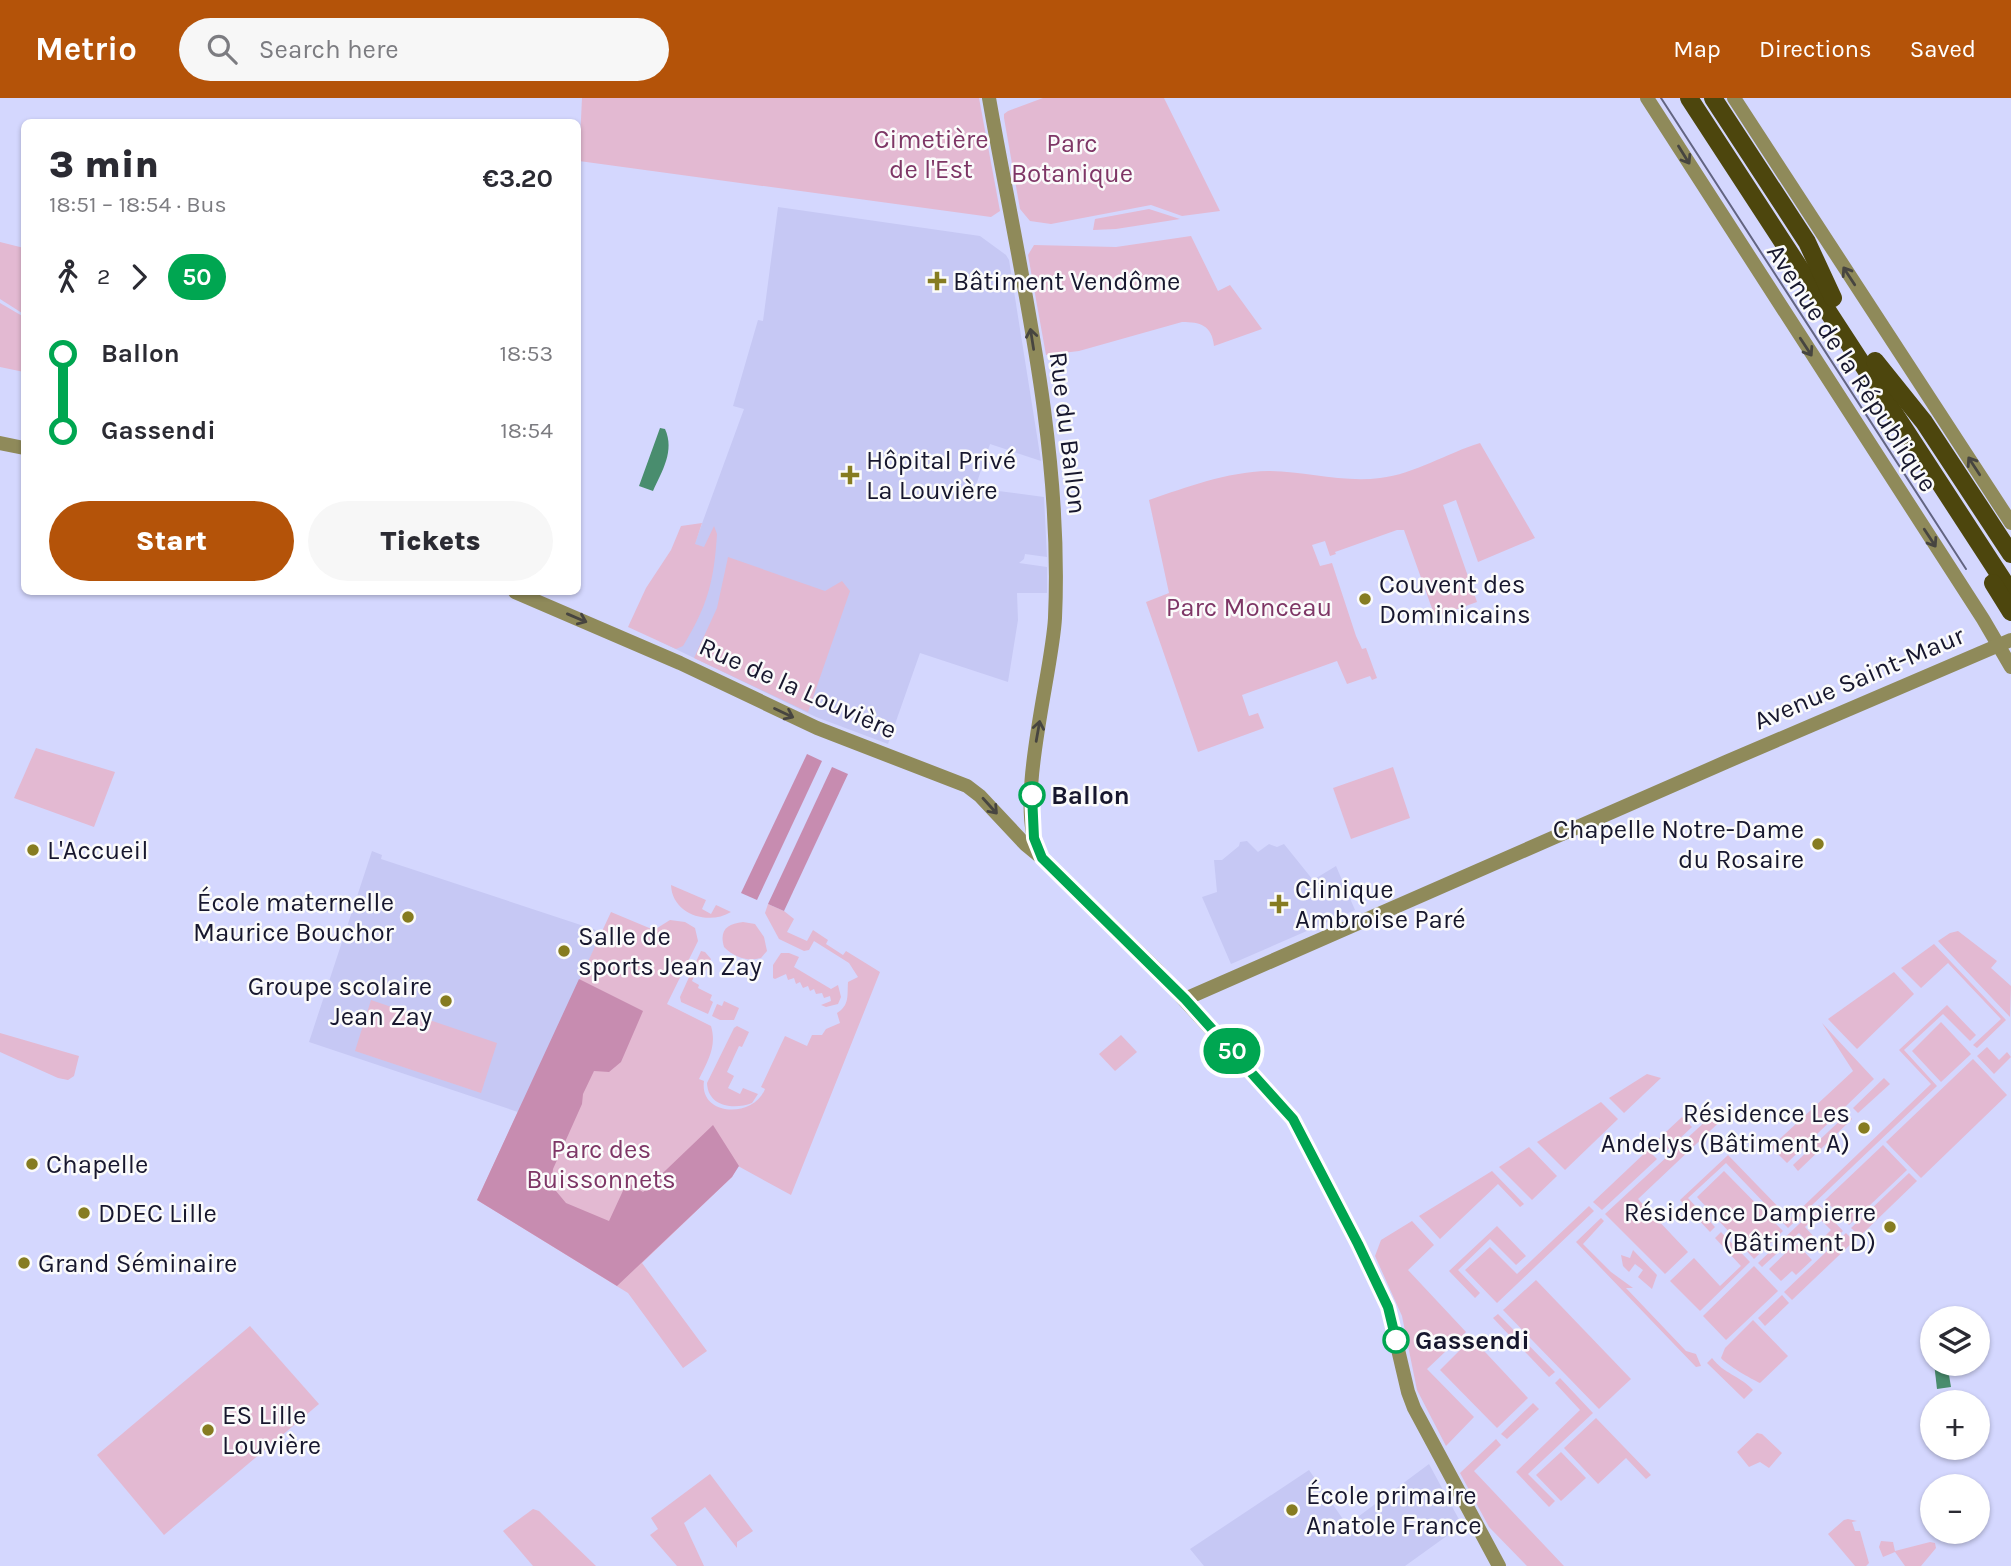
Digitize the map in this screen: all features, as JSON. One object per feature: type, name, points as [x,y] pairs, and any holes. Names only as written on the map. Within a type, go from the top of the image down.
[{"type":"main road","points":[[1677,98],[1731,178],[1763,212]]},
{"type":"main road","name":"Avenue de la République","points":[[1689,98],[2010,592]]},
{"type":"main road","name":"Avenue de la République","points":[[1702,98],[2011,572]]},
{"type":"main road","points":[[1713,98],[1807,242],[1833,299]]},
{"type":"main road","points":[[1832,317],[1877,403],[2011,612]]},
{"type":"main road","points":[[1875,361],[1924,422],[2011,554]]},
{"type":"street","name":"Rue du Ballon","points":[[989,98],[1042,399],[1055,524],[1054,633],[1032,776],[1032,830],[1034,843],[1042,858]]},
{"type":"street","name":"Avenue de la République","points":[[1647,98],[2005,643],[2011,667]]},
{"type":"street","name":"Avenue de la République","points":[[1734,98],[2011,523]]},
{"type":"street","points":[[0,443],[21,447]]},
{"type":"street","name":"Rue de la Louvière","points":[[521,595],[680,663],[817,728],[967,786],[1185,999],[1293,1119],[1388,1307],[1414,1408],[1499,1566]]},
{"type":"street","name":"Avenue Saint-Maur","points":[[1185,999],[2005,643]]},
{"type":"shaded area","name":"Hôpital Privé La Louvière","points":[[778,207],[980,236],[1009,260],[1041,461],[990,444],[975,488],[1044,497],[1047,557],[1025,554],[1019,563],[1047,567],[1047,593],[1017,593],[1018,620],[1008,682],[920,653],[888,744],[816,717],[659,641],[744,409],[733,406],[758,320],[763,321]]},
{"type":"shaded area","points":[[660,428],[665,429],[669,445],[653,491],[639,486]]},
{"type":"shaded area","points":[[807,754],[822,761],[757,900],[741,893]]},
{"type":"shaded area","points":[[832,767],[848,774],[784,911],[768,904]]},
{"type":"shaded area","name":"Clinique Ambroise Paré","points":[[1247,841],[1258,852],[1269,844],[1277,847],[1284,844],[1313,880],[1336,866],[1355,910],[1231,964],[1202,897],[1217,892],[1214,860],[1222,860],[1239,846],[1240,842]]},
{"type":"shaded area","name":"Groupe scolaire Jean Zay","points":[[372,851],[382,855],[381,859],[602,932],[518,1112],[309,1042]]},
{"type":"shaded area","name":"Parc des Buissonnets","points":[[579,979],[643,1011],[621,1062],[609,1072],[594,1071],[583,1094],[582,1104],[553,1169],[551,1185],[566,1203],[609,1221],[627,1182],[643,1192],[713,1125],[739,1166],[732,1177],[617,1286],[477,1200]]},
{"type":"shaded area","points":[[1936,1376],[1949,1376],[1951,1387],[1937,1389]]},
{"type":"shaded area","name":"École primaire Anatole France","points":[[1429,1464],[1462,1525],[1405,1566],[1204,1566],[1190,1549],[1309,1470],[1347,1525]]},
{"type":"green space","name":"Cimetière de l'Est","points":[[582,98],[979,98],[1000,211],[991,217],[581,161]]},
{"type":"green space","name":"Parc Botanique","points":[[1043,98],[1164,98],[1220,211],[1182,216],[1151,205],[1051,224],[1030,221],[1020,209],[1004,114]]},
{"type":"green space","points":[[1149,209],[1180,219],[1093,230],[1095,219]]},
{"type":"green space","points":[[1191,236],[1218,291],[1230,285],[1262,329],[1214,346],[1211,333],[1204,326],[1182,322],[1079,351],[1046,355],[1028,255],[1034,245],[1116,247]]},
{"type":"green space","points":[[0,242],[21,247],[21,312],[0,299]]},
{"type":"green space","points":[[0,303],[21,315],[21,371],[0,367]]},
{"type":"green space","name":"Parc Monceau","points":[[1480,443],[1535,538],[1478,562],[1456,500],[1443,505],[1477,602],[1435,617],[1404,530],[1397,530],[1330,556],[1325,541],[1312,545],[1320,566],[1332,563],[1356,636],[1362,649],[1366,648],[1377,678],[1372,680],[1370,676],[1347,684],[1337,661],[1242,695],[1249,716],[1258,713],[1264,728],[1198,752],[1146,602],[1169,593],[1149,500],[1207,481],[1252,472],[1268,471],[1352,479],[1393,476]]},
{"type":"green space","points":[[702,523],[695,544],[704,547],[714,526],[717,534],[712,579],[698,618],[683,646],[676,649],[628,627],[646,588],[671,550],[681,526]]},
{"type":"green space","points":[[728,557],[825,591],[842,581],[850,591],[808,712],[694,658],[717,608]]},
{"type":"green space","points":[[36,748],[115,772],[94,827],[14,798]]},
{"type":"green space","points":[[1393,767],[1410,818],[1351,839],[1333,788]]},
{"type":"green space","points":[[671,885],[706,900],[702,909],[711,914],[716,905],[731,912],[712,918],[693,915],[678,903]]},
{"type":"green space","name":"Parc des Buissonnets","points":[[768,904],[794,919],[787,932],[807,941],[813,930],[828,940],[826,944],[843,955],[846,951],[880,972],[791,1195],[738,1166],[732,1177],[642,1263],[707,1351],[683,1368],[628,1293],[477,1200],[611,912],[654,930],[670,920],[685,922],[695,928],[698,941],[667,1004],[711,1026],[712,1047],[699,1079],[704,1081],[705,1093],[710,1101],[718,1107],[739,1109],[759,1099],[765,1089],[761,1087],[785,1036],[807,1046],[812,1035],[822,1035],[826,1029],[840,1023],[837,1013],[846,1003],[848,982],[858,977],[849,963],[814,941],[809,950],[804,951],[779,939],[765,913]]},
{"type":"green space","points":[[743,922],[755,924],[764,937],[767,951],[761,958],[741,958],[724,947],[723,936],[726,929]]},
{"type":"green space","points":[[1958,931],[1997,961],[1991,968],[2011,986],[2010,1017],[1938,941]]},
{"type":"green space","points":[[1934,944],[2006,1020],[1977,1048],[1973,1045],[2001,1019],[1948,963],[1921,988],[1901,968]]},
{"type":"green space","points":[[701,951],[711,959],[705,971],[698,968],[692,981],[699,985],[698,988],[712,995],[710,1000],[713,1002],[708,1014],[681,1002],[680,997]]},
{"type":"green space","points":[[781,953],[799,957],[794,967],[831,989],[838,985],[841,997],[838,1004],[826,1007],[821,1005],[831,1001],[830,996],[824,998],[822,993],[816,994],[814,989],[810,991],[808,986],[803,988],[800,982],[796,984],[794,978],[788,980],[786,974],[773,978],[773,965]]},
{"type":"green space","points":[[1894,972],[1914,994],[1857,1049],[1828,1019]]},
{"type":"green space","points":[[371,1000],[497,1043],[481,1093],[355,1051]]},
{"type":"green space","points":[[724,1001],[739,1008],[734,1020],[720,1020],[712,1016],[717,1004],[722,1006]]},
{"type":"green space","points":[[1947,1005],[1976,1035],[1970,1041],[1943,1014],[1904,1050],[1937,1086],[1788,1228],[1726,1163],[1688,1198],[1715,1227],[1710,1232],[1680,1200],[1728,1155],[1790,1219],[1931,1084],[1899,1050]]},
{"type":"green space","points":[[1941,1022],[1971,1054],[1941,1082],[1912,1051]]},
{"type":"green space","points":[[1822,1023],[1874,1079],[1787,1163],[1771,1147],[1853,1071]]},
{"type":"green space","points":[[737,1026],[749,1032],[727,1072],[734,1076],[728,1088],[740,1094],[743,1088],[758,1094],[752,1103],[730,1106],[717,1102],[712,1097],[707,1083]]},
{"type":"green space","points":[[0,1033],[79,1056],[74,1076],[68,1080],[58,1078],[0,1052]]},
{"type":"green space","points":[[1121,1035],[1137,1052],[1115,1071],[1099,1054]]},
{"type":"green space","points":[[1987,1047],[1999,1060],[2007,1052],[2011,1057],[1994,1074],[1977,1056]]},
{"type":"green space","points":[[1973,1059],[2007,1095],[1921,1178],[1886,1142]]},
{"type":"green space","points":[[1647,1074],[1661,1078],[1624,1113],[1609,1098]]},
{"type":"green space","points":[[1884,1078],[1890,1084],[1858,1113],[1853,1108]]},
{"type":"green space","points":[[1601,1102],[1618,1119],[1565,1170],[1537,1142]]},
{"type":"green space","points":[[1722,1106],[1729,1113],[1638,1199],[1688,1252],[1665,1274],[1605,1214]]},
{"type":"green space","points":[[1847,1114],[1852,1119],[1798,1171],[1793,1165]]},
{"type":"green space","points":[[1682,1117],[1692,1127],[1663,1154],[1653,1144]]},
{"type":"green space","points":[[1883,1145],[1907,1170],[1849,1225],[1825,1200]]},
{"type":"green space","points":[[1529,1147],[1557,1176],[1532,1200],[1499,1167]]},
{"type":"green space","points":[[1648,1150],[1657,1159],[1602,1210],[1593,1202]]},
{"type":"green space","points":[[1492,1171],[1524,1204],[1520,1207],[1498,1184],[1440,1239],[1419,1216]]},
{"type":"green space","points":[[1724,1171],[1783,1231],[1754,1259],[1697,1197]]},
{"type":"green space","points":[[1909,1173],[1917,1181],[1860,1236],[1851,1228]]},
{"type":"green space","points":[[1819,1205],[1823,1209],[1805,1227],[1816,1239],[1810,1245],[1799,1233],[1762,1267],[1758,1263]]},
{"type":"green space","points":[[1589,1206],[1594,1211],[1497,1303],[1465,1270],[1490,1247],[1517,1274]]},
{"type":"green space","points":[[1826,1213],[1843,1231],[1820,1253],[1814,1247],[1831,1230],[1820,1219]]},
{"type":"green space","points":[[1601,1218],[1604,1221],[1583,1244],[1611,1272],[1633,1288],[1626,1288],[1686,1351],[1696,1354],[1701,1366],[1696,1367],[1576,1242]]},
{"type":"green space","points":[[1412,1221],[1434,1245],[1408,1270],[1466,1332],[1427,1369],[1474,1417],[1446,1446],[1417,1390],[1402,1316],[1375,1256],[1381,1240]]},
{"type":"green space","points":[[1497,1226],[1526,1256],[1516,1265],[1490,1239],[1458,1270],[1480,1293],[1475,1298],[1449,1271]]},
{"type":"green space","points":[[1721,1232],[1750,1262],[1700,1311],[1670,1281],[1694,1258],[1720,1286],[1741,1266],[1715,1238]]},
{"type":"green space","points":[[1846,1233],[1854,1241],[1792,1300],[1784,1292]]},
{"type":"green space","points":[[1796,1243],[1812,1260],[1796,1275],[1792,1271],[1781,1281],[1769,1269]]},
{"type":"green space","points":[[1633,1250],[1657,1275],[1652,1289],[1638,1277],[1643,1270],[1635,1264],[1629,1272],[1623,1266],[1621,1255],[1630,1258]]},
{"type":"green space","points":[[1754,1266],[1778,1291],[1726,1340],[1703,1316]]},
{"type":"green space","points":[[1536,1280],[1631,1379],[1599,1409],[1503,1310]]},
{"type":"green space","points":[[1782,1295],[1789,1303],[1765,1326],[1758,1318]]},
{"type":"green space","points":[[1498,1314],[1555,1372],[1549,1377],[1493,1318]]},
{"type":"green space","points":[[1753,1320],[1788,1356],[1760,1383],[1721,1358],[1725,1348]]},
{"type":"green space","name":"ES Lille Louvière","points":[[250,1326],[319,1404],[164,1535],[97,1455]]},
{"type":"green space","points":[[1472,1338],[1528,1398],[1497,1428],[1440,1370]]},
{"type":"green space","points":[[1712,1358],[1753,1390],[1744,1399],[1707,1363]]},
{"type":"green space","points":[[1560,1378],[1593,1413],[1528,1474],[1555,1501],[1549,1507],[1516,1472],[1580,1410],[1555,1383]]},
{"type":"green space","points":[[1533,1403],[1539,1409],[1507,1439],[1501,1434]]},
{"type":"green space","points":[[1596,1418],[1651,1475],[1646,1479],[1626,1458],[1598,1484],[1564,1448]]},
{"type":"green space","points":[[1757,1433],[1762,1434],[1782,1453],[1769,1468],[1760,1462],[1749,1467],[1737,1452]]},
{"type":"green space","points":[[1496,1439],[1501,1445],[1474,1471],[1564,1566],[1527,1566],[1489,1527],[1460,1473]]},
{"type":"green space","points":[[1561,1452],[1586,1478],[1561,1501],[1536,1475]]},
{"type":"green space","points":[[710,1474],[753,1531],[737,1542],[737,1548],[705,1507],[684,1523],[704,1566],[677,1566],[650,1535],[658,1529],[651,1518]]},
{"type":"green space","points":[[533,1509],[539,1511],[596,1566],[533,1566],[503,1531]]},
{"type":"green space","points":[[1848,1519],[1857,1521],[1852,1522],[1855,1531],[1860,1531],[1869,1563],[1866,1566],[1855,1566],[1828,1534]]},
{"type":"green space","points":[[1881,1541],[1893,1542],[1895,1551],[1922,1544],[1935,1544],[1936,1548],[1921,1566],[1905,1566],[1895,1552],[1883,1557],[1879,1547]]},
{"type":"tram line","points":[[1661,98],[1966,569]]},
{"type":"bus line","name":"50","points":[[1032,795],[1034,843],[1042,858],[1185,999],[1293,1119],[1388,1307],[1396,1340]]},
{"type":"place","name":"Bâtiment Vendôme","points":[[937,281]]},
{"type":"place","name":"Hôpital Privé La Louvière","points":[[850,475]]},
{"type":"place","name":"Couvent des Dominicains","points":[[1365,599]]},
{"type":"place","name":"Ballon","points":[[1032,795]]},
{"type":"place","name":"Chapelle Notre-Dame du Rosaire","points":[[1818,844]]},
{"type":"place","name":"L'Accueil","points":[[33,850]]},
{"type":"place","name":"Clinique Ambroise Paré","points":[[1279,904]]},
{"type":"place","name":"École maternelle Maurice Bouchor","points":[[408,917]]},
{"type":"place","name":"Salle de sports Jean Zay","points":[[564,951]]},
{"type":"place","name":"Groupe scolaire Jean Zay","points":[[446,1001]]},
{"type":"place","name":"Résidence Les Andelys (Bâtiment A)","points":[[1864,1128]]},
{"type":"place","name":"Chapelle","points":[[32,1164]]},
{"type":"place","name":"DDEC Lille","points":[[84,1213]]},
{"type":"place","name":"Résidence Dampierre (Bâtiment D)","points":[[1890,1227]]},
{"type":"place","name":"Grand Séminaire","points":[[24,1263]]},
{"type":"place","name":"Gassendi","points":[[1396,1340]]},
{"type":"place","name":"ES Lille Louvière","points":[[208,1430]]},
{"type":"place","name":"École primaire Anatole France","points":[[1292,1510]]}]
